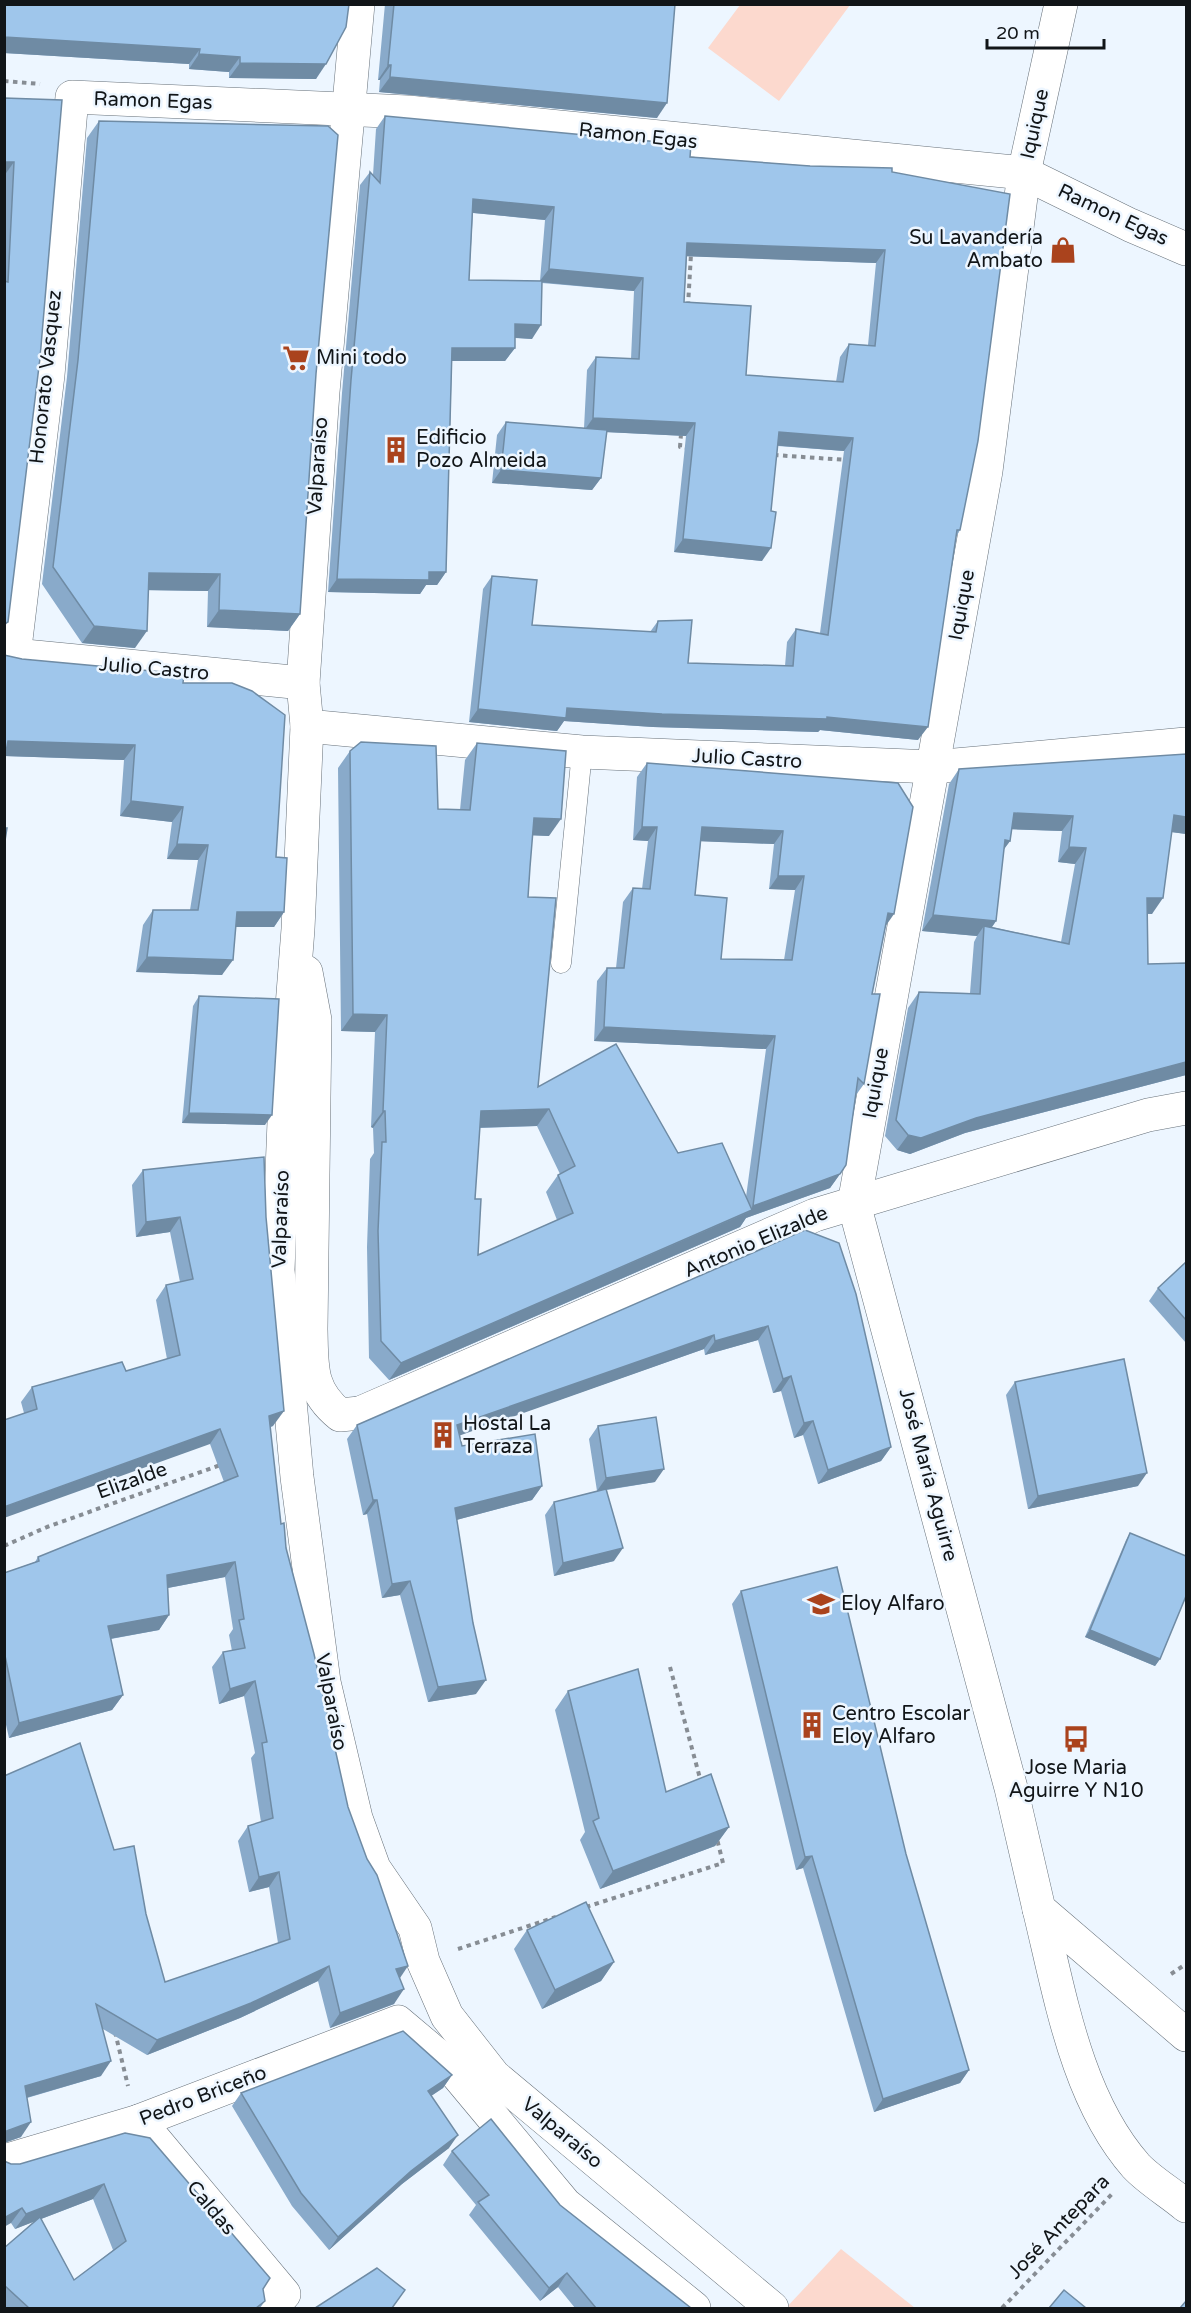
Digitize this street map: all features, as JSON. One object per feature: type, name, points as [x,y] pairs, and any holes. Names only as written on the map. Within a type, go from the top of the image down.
[{"type":"street","name":"Valparaíso","points":[[358,4],[322,392],[303,683],[307,726],[298,929],[285,1097],[278,1270],[299,1488],[324,1682],[356,1818],[374,1868],[415,1928],[423,1960],[447,2016],[494,2076],[772,2308]]},
{"type":"street","name":"Iquique","points":[[854,1204],[986,471],[1024,172],[1060,4]]},
{"type":"street","name":"Ramon Egas","points":[[72,98],[408,112],[1024,172],[1130,225],[1186,249]]},
{"type":"street","name":"Honorato Vasquez","points":[[9,655],[48,375],[72,98]]},
{"type":"street","name":"Julio Castro","points":[[9,655],[303,683]]},
{"type":"street","name":"Julio Castro","points":[[307,726],[582,752],[933,767],[1186,744]]},
{"type":"street","name":"Valparaíso","points":[[298,929],[315,1020],[310,1329],[312,1376],[326,1403],[340,1415]]},
{"type":"street","name":"Antonio Elizalde","points":[[340,1415],[360,1413],[815,1215],[1148,1115],[1186,1108]]},
{"type":"street","name":"José María Aguirre","points":[[854,1204],[1011,1788],[1039,1909],[1083,2077],[1106,2124],[1137,2167],[1186,2206]]},
{"type":"street","points":[[1039,1909],[1186,2035]]},
{"type":"street","name":"Valparaíso","points":[[398,2022],[449,2065],[565,2204],[694,2308]]},
{"type":"street","name":"Pedro Briceño","points":[[4,2161],[139,2121],[398,2022]]},
{"type":"street","name":"Caldas","points":[[139,2121],[278,2301]]},
{"type":"lane","points":[[561,963],[582,752]]},
{"type":"path","points":[[687,315],[692,244]]},
{"type":"path","points":[[681,423],[680,447],[692,448]]},
{"type":"path","points":[[773,454],[855,461]]},
{"type":"path","name":"Elizalde","points":[[4,1546],[47,1527],[226,1463]]},
{"type":"path","points":[[670,1666],[705,1794]]},
{"type":"path","points":[[579,1910],[723,1863],[714,1828]]},
{"type":"path","points":[[423,1960],[567,1913]]},
{"type":"path","points":[[114,2028],[121,2067]]},
{"type":"path","name":"José Antepara","points":[[1002,2308],[1137,2167]]},
{"type":"shaded area","points":[[740,5],[850,5],[779,101],[708,48]]},
{"type":"shaded area","points":[[841,2249],[915,2308],[786,2308]]},
{"type":"building","points":[[4,4],[349,4],[346,27],[326,64],[240,63],[240,57],[199,54],[200,49],[4,37]]},
{"type":"building","points":[[394,4],[675,4],[667,103],[390,77],[391,65],[388,65]]},
{"type":"building","points":[[4,98],[62,100],[40,358],[8,622],[4,624],[4,281],[8,282],[14,162],[4,162]]},
{"type":"building","points":[[385,116],[691,145],[690,157],[810,166],[892,168],[892,172],[1010,194],[978,441],[960,530],[957,530],[928,727],[827,717],[827,719],[662,714],[567,708],[566,718],[478,709],[492,576],[537,580],[532,625],[656,632],[658,621],[692,620],[688,663],[793,666],[796,629],[828,635],[853,438],[779,432],[771,511],[776,512],[771,548],[683,539],[695,423],[593,418],[596,357],[639,359],[643,278],[549,269],[554,207],[473,199],[469,280],[542,281],[541,325],[515,324],[515,348],[452,348],[446,572],[429,572],[429,580],[337,579],[351,380],[370,172],[380,183]],"holes":[[[687,243],[885,250],[875,346],[849,344],[843,382],[746,375],[751,306],[684,302]]]},
{"type":"building","points":[[99,121],[328,126],[338,135],[316,374],[300,614],[219,610],[220,574],[149,573],[147,631],[94,626],[53,567],[78,360]]},
{"type":"building","points":[[506,422],[607,430],[601,478],[501,470]]},
{"type":"building","points":[[4,655],[22,659],[184,674],[183,683],[232,683],[252,691],[285,715],[276,857],[287,858],[284,912],[237,912],[233,960],[147,957],[153,910],[198,910],[208,845],[177,844],[183,807],[131,801],[135,745],[8,741],[4,763]]},
{"type":"building","points":[[361,742],[436,746],[438,809],[470,810],[477,743],[566,751],[561,819],[534,818],[528,897],[556,898],[538,1087],[616,1044],[678,1153],[722,1143],[752,1210],[401,1363],[381,1341],[378,1231],[382,1142],[386,1142],[385,1111],[383,1111],[387,1015],[353,1014],[350,751]],"holes":[[[549,1109],[575,1166],[558,1175],[573,1213],[478,1255],[481,1199],[475,1199],[481,1111]]]},
{"type":"building","points":[[1186,754],[1186,817],[1174,815],[1163,898],[1147,898],[1148,964],[1186,963],[1186,1062],[976,1118],[921,1138],[908,1135],[896,1120],[919,992],[980,994],[984,926],[1069,944],[1086,848],[1069,847],[1073,816],[1014,813],[1010,841],[1005,840],[996,921],[933,915],[959,769]]},
{"type":"building","points":[[647,763],[898,783],[913,807],[894,914],[888,913],[872,994],[880,994],[864,1084],[858,1078],[846,1165],[840,1174],[753,1206],[775,1036],[604,1027],[607,968],[624,968],[633,888],[650,889],[657,827],[642,827]],"holes":[[[702,827],[783,831],[778,876],[804,876],[792,960],[721,959],[727,898],[695,895]]]},
{"type":"building","points":[[4,828],[7,828],[4,847]]},
{"type":"building","points":[[199,996],[279,999],[272,1115],[189,1113]]},
{"type":"building","points":[[264,1157],[266,1217],[284,1411],[269,1416],[281,1524],[284,1523],[286,1548],[314,1654],[348,1807],[367,1859],[377,1875],[408,1966],[396,1969],[404,1989],[340,2013],[329,1966],[251,2003],[157,2040],[96,2004],[111,2061],[25,2086],[31,2122],[4,2132],[4,1776],[80,1743],[114,1850],[134,1846],[146,1914],[165,1982],[290,1939],[279,1872],[259,1877],[248,1826],[273,1818],[262,1743],[267,1742],[255,1681],[230,1689],[223,1652],[245,1648],[239,1620],[244,1619],[235,1562],[167,1575],[169,1615],[108,1626],[123,1695],[19,1723],[4,1651],[4,1573],[39,1561],[38,1557],[238,1476],[220,1429],[4,1507],[4,1420],[37,1409],[32,1387],[122,1362],[126,1371],[180,1355],[166,1285],[193,1279],[180,1217],[146,1222],[143,1170]]},
{"type":"building","points":[[805,1230],[839,1243],[856,1294],[891,1447],[828,1470],[813,1421],[804,1423],[791,1376],[783,1379],[768,1326],[715,1341],[714,1335],[457,1425],[462,1446],[535,1434],[542,1486],[455,1508],[473,1623],[486,1680],[438,1687],[410,1581],[392,1584],[377,1500],[373,1500],[357,1425]]},
{"type":"building","points":[[1186,1262],[1186,1320],[1158,1288]]},
{"type":"building","points":[[1124,1359],[1147,1473],[1038,1496],[1015,1382]]},
{"type":"building","points":[[656,1417],[664,1469],[606,1478],[598,1426]]},
{"type":"building","points":[[606,1489],[623,1548],[563,1563],[554,1502]]},
{"type":"building","points":[[1130,1533],[1186,1556],[1186,1596],[1160,1659],[1090,1630]]},
{"type":"building","points":[[837,1567],[906,1854],[969,2070],[883,2099],[812,1856],[805,1857],[741,1591]]},
{"type":"building","points":[[638,1669],[666,1792],[711,1774],[729,1827],[613,1871],[593,1821],[599,1818],[568,1691]]},
{"type":"building","points":[[586,1902],[614,1962],[555,1990],[527,1930]]},
{"type":"building","points":[[403,2031],[452,2075],[428,2091],[458,2135],[411,2171],[338,2237],[301,2193],[241,2093]]},
{"type":"building","points":[[491,2119],[560,2205],[691,2308],[596,2308],[567,2273],[549,2288],[478,2202],[489,2195],[452,2151]]},
{"type":"building","points":[[125,2133],[150,2138],[270,2278],[263,2289],[265,2301],[256,2308],[29,2308],[4,2285],[4,2248],[40,2217],[74,2280],[126,2241],[104,2184],[26,2214],[22,2208],[4,2218],[4,2161],[20,2164]]},
{"type":"building","points":[[377,2268],[405,2290],[392,2308],[315,2308]]},
{"type":"building","points":[[1064,2290],[1086,2308],[1049,2308]]},
{"type":"place","name":"Su Lavandería Ambato","points":[[1063,250]]},
{"type":"place","name":"Mini todo","points":[[296,358]]},
{"type":"place","name":"Edificio Pozo Almeida","points":[[396,450]]},
{"type":"place","name":"Hostal La Terraza","points":[[443,1435]]},
{"type":"place","name":"Eloy Alfaro","points":[[821,1604]]},
{"type":"place","name":"Centro Escolar Eloy Alfaro","points":[[812,1725]]},
{"type":"place","name":"Jose Maria Aguirre Y N10","points":[[1076,1739]]}]
